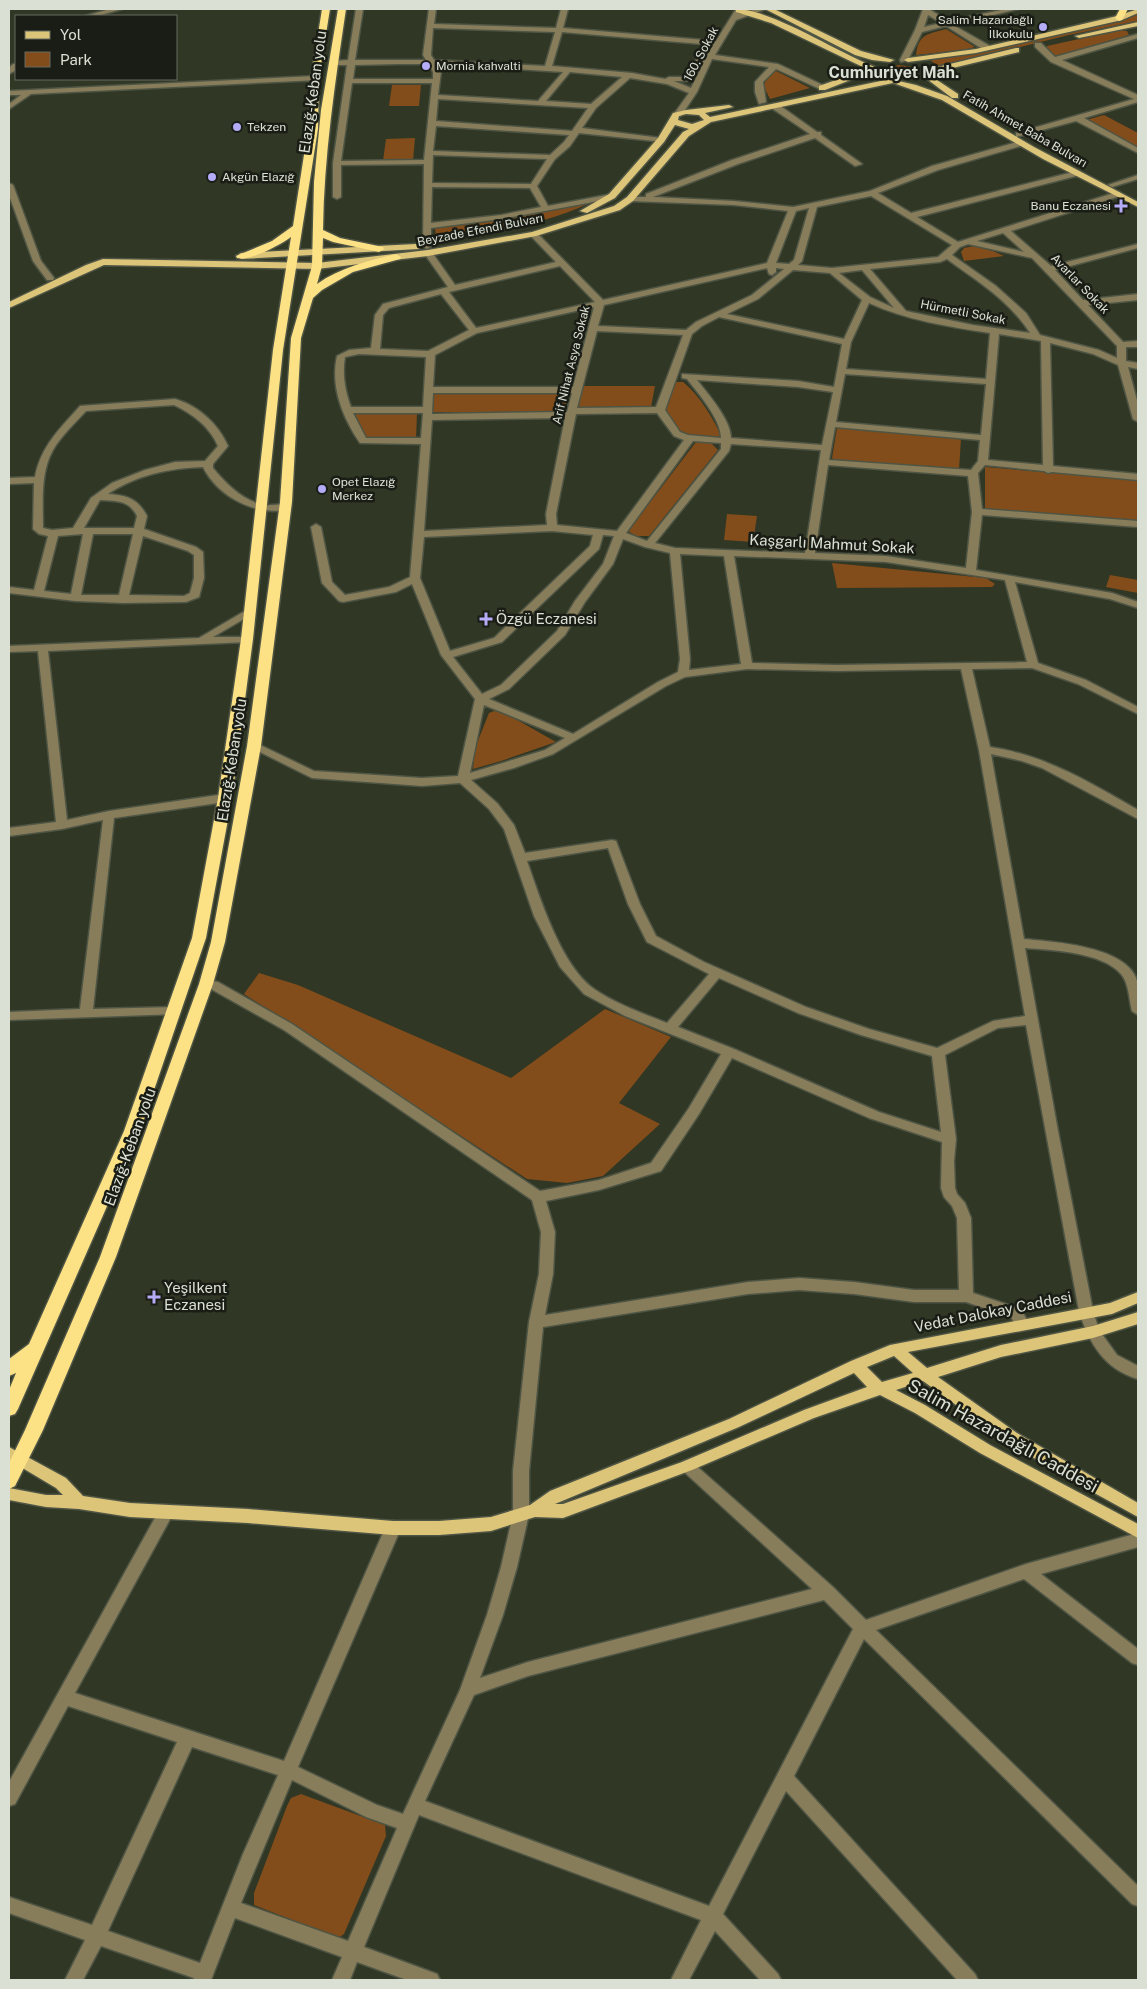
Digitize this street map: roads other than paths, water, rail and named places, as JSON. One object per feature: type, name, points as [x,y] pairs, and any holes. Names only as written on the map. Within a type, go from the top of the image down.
[{"type":"highway","name":"Elazığ-Keban yolu","points":[[9,1409],[132,1130],[199,938],[225,798],[247,639],[278,350],[312,129],[315,84],[326,9]]},
{"type":"highway","name":"Elazığ-Keban yolu","points":[[9,1481],[14,1456],[108,1257],[206,984],[218,942],[254,746],[286,507],[296,338],[318,259],[319,173],[326,110],[342,9]]},
{"type":"highway","points":[[1118,18],[1124,9]]},
{"type":"highway","points":[[241,256],[264,250],[276,244],[296,228]]},
{"type":"highway","points":[[318,232],[337,240],[379,249]]},
{"type":"highway","points":[[308,297],[325,281],[344,271],[396,257]]},
{"type":"highway","points":[[9,1370],[37,1346]]},
{"type":"main road","points":[[737,9],[754,13],[872,69],[879,78],[893,82]]},
{"type":"main road","points":[[769,9],[858,53],[872,58],[890,60],[906,60],[988,48],[1118,18],[1138,11]]},
{"type":"main road","points":[[694,112],[705,115],[708,120],[893,82],[915,82],[928,74],[1038,45],[1138,24]]},
{"type":"main road","points":[[676,117],[694,112],[762,102],[825,88],[872,69],[876,64],[890,60]]},
{"type":"main road","name":"Fatih Ahmet Baba Bulvarı","points":[[906,60],[922,65],[928,74],[957,97],[1020,139],[1138,198]]},
{"type":"main road","name":"Fatih Ahmet Baba Bulvarı","points":[[893,82],[915,86],[953,101],[1077,174],[1138,205]]},
{"type":"main road","points":[[676,117],[686,126],[698,126]]},
{"type":"main road","name":"Beyzade Efendi Bulvarı","points":[[9,298],[87,260],[101,256],[241,256],[292,253],[318,259],[396,257],[540,225],[582,212],[612,196],[661,140],[676,117]]},
{"type":"main road","name":"Beyzade Efendi Bulvarı","points":[[9,305],[89,267],[108,261],[290,265],[379,249],[428,249],[533,234],[617,208],[630,199],[680,140],[698,126],[705,124],[708,120]]},
{"type":"main road","name":"Vedat Dalokay Caddesi","points":[[528,1512],[555,1496],[734,1423],[856,1365],[895,1349],[1086,1311],[1112,1308],[1138,1298]]},
{"type":"main road","points":[[9,1494],[46,1501],[79,1502],[130,1510],[393,1528],[491,1524],[528,1512],[563,1511],[687,1466],[809,1414],[880,1389],[1001,1351],[1094,1332],[1138,1318]]},
{"type":"main road","name":"Salim Hazardağlı Caddesi","points":[[895,1349],[924,1376],[976,1415],[1020,1444],[1138,1511]]},
{"type":"main road","name":"Salim Hazardağlı Caddesi","points":[[856,1365],[869,1382],[880,1389],[920,1410],[985,1449],[1138,1531]]},
{"type":"main road","points":[[14,1456],[61,1483],[79,1502]]},
{"type":"street","points":[[94,15],[118,9]]},
{"type":"street","points":[[337,197],[337,163],[359,9]]},
{"type":"street","points":[[432,9],[427,55],[437,72],[428,162],[428,249],[453,288]]},
{"type":"street","points":[[548,68],[565,9]]},
{"type":"street","name":"160. Sokak","points":[[676,117],[691,96],[710,56],[720,43],[737,9]]},
{"type":"street","name":"160. Sokak","points":[[732,19],[762,9]]},
{"type":"street","points":[[919,30],[949,25],[986,12],[1014,9]]},
{"type":"street","points":[[906,60],[926,10],[988,48]]},
{"type":"street","points":[[430,26],[558,30],[720,43]]},
{"type":"street","points":[[1126,26],[1138,36]]},
{"type":"street","points":[[1054,60],[1138,36]]},
{"type":"street","points":[[1038,45],[1054,60],[1138,99]]},
{"type":"street","points":[[334,63],[432,63],[548,68],[656,79],[684,79],[700,60],[710,56],[775,66],[825,88]]},
{"type":"street","points":[[762,102],[759,82],[775,66]]},
{"type":"street","points":[[540,103],[568,70]]},
{"type":"street","points":[[533,186],[552,157],[567,144],[593,106],[627,76]]},
{"type":"street","points":[[656,79],[679,84],[691,96]]},
{"type":"street","points":[[9,92],[28,93],[268,81],[315,84]]},
{"type":"street","points":[[348,81],[436,81]]},
{"type":"street","points":[[9,107],[28,93]]},
{"type":"street","name":"160. Sokak","points":[[691,96],[694,112]]},
{"type":"street","points":[[435,97],[593,106]]},
{"type":"street","points":[[630,199],[655,197],[753,204],[793,209],[872,193],[935,168],[1077,118],[1138,99]]},
{"type":"street","points":[[776,106],[858,164]]},
{"type":"street","points":[[1077,118],[1138,151]]},
{"type":"street","points":[[432,123],[576,131],[661,140]]},
{"type":"street","points":[[655,197],[735,162],[818,134]]},
{"type":"street","points":[[429,152],[552,157]]},
{"type":"street","points":[[337,163],[428,162]]},
{"type":"street","points":[[911,216],[1077,174]]},
{"type":"street","points":[[1112,185],[1138,177]]},
{"type":"street","points":[[9,185],[37,261],[50,278]]},
{"type":"street","points":[[428,185],[533,186]]},
{"type":"street","points":[[533,186],[546,209]]},
{"type":"street","points":[[872,193],[957,245]]},
{"type":"street","points":[[426,441],[363,441],[346,410],[338,367],[341,356],[375,352],[432,354],[474,331],[771,265],[832,271],[940,259],[957,245],[1117,194]]},
{"type":"street","points":[[428,226],[501,217],[612,196]]},
{"type":"street","points":[[753,204],[780,201],[814,204]]},
{"type":"street","points":[[660,410],[688,333],[699,324],[755,297],[798,261],[814,204]]},
{"type":"street","points":[[773,282],[771,265],[793,209]]},
{"type":"street","name":"Avarlar Sokak","points":[[1005,230],[1049,269],[1121,345]]},
{"type":"street","name":"Arif Nihat Asya Sokak","points":[[533,234],[600,302],[572,413],[551,514],[552,528]]},
{"type":"street","points":[[968,241],[1035,257]]},
{"type":"street","points":[[1049,269],[1138,246]]},
{"type":"street","points":[[947,255],[993,288],[1023,315],[1041,338],[1048,470]]},
{"type":"street","points":[[375,352],[381,310],[393,304],[443,290],[561,263]]},
{"type":"street","points":[[864,267],[903,313]]},
{"type":"street","name":"Hürmetli Sokak","points":[[832,271],[868,299],[891,310],[995,332],[1041,338],[1096,352],[1122,363],[1138,366]]},
{"type":"street","points":[[443,290],[474,331]]},
{"type":"street","points":[[1080,303],[1138,296]]},
{"type":"street","points":[[810,555],[830,424],[847,342],[868,299]]},
{"type":"street","points":[[720,315],[847,342]]},
{"type":"street","points":[[593,328],[688,333]]},
{"type":"street","points":[[972,572],[978,512],[973,474],[983,462],[995,332]]},
{"type":"street","points":[[1138,344],[1121,345],[1122,363],[1135,394],[1138,419]]},
{"type":"street","points":[[432,354],[414,578],[446,655],[480,699],[574,738]]},
{"type":"street","points":[[842,371],[991,382]]},
{"type":"street","points":[[672,376],[798,384],[838,390]]},
{"type":"street","points":[[649,545],[726,449],[726,431],[709,402],[690,377]]},
{"type":"street","points":[[429,390],[577,390]]},
{"type":"street","points":[[9,590],[75,598],[123,600],[186,599],[192,598],[198,590],[200,578],[198,554],[192,549],[139,530],[54,533],[42,532],[38,529],[39,480],[43,460],[49,448],[83,408],[175,402],[184,405],[216,431],[221,439],[223,446],[208,464]]},
{"type":"street","points":[[346,410],[428,413],[572,413],[660,410]]},
{"type":"street","points":[[660,410],[678,434],[692,438],[826,448]]},
{"type":"street","points":[[830,424],[986,438]]},
{"type":"street","points":[[480,699],[505,687],[561,634],[580,601],[608,564],[620,534],[692,438]]},
{"type":"street","points":[[824,462],[973,474]]},
{"type":"street","points":[[983,462],[1048,470],[1138,477]]},
{"type":"street","points":[[77,531],[88,509],[98,497],[116,485],[158,468],[181,464],[208,464]]},
{"type":"street","points":[[208,464],[211,471],[236,496],[245,501],[262,507],[286,507]]},
{"type":"street","points":[[9,481],[39,480]]},
{"type":"street","points":[[98,497],[128,500],[136,503],[142,516],[123,600]]},
{"type":"street","points":[[978,512],[1138,524]]},
{"type":"street","points":[[316,526],[327,583],[344,599],[392,590],[414,578]]},
{"type":"street","name":"Kaşgarlı Mahmut Sokak","points":[[419,534],[552,528],[620,534],[649,545],[675,551],[886,559],[1112,596],[1138,604]]},
{"type":"street","points":[[75,598],[89,531]]},
{"type":"street","points":[[446,655],[498,640],[595,547],[599,532]]},
{"type":"street","points":[[38,594],[54,533]]},
{"type":"street","points":[[675,551],[685,659],[683,674]]},
{"type":"street","points":[[729,554],[747,666]]},
{"type":"street","points":[[1009,578],[1034,665]]},
{"type":"street","points":[[200,640],[250,611]]},
{"type":"street","points":[[9,649],[247,639]]},
{"type":"street","points":[[43,649],[62,825]]},
{"type":"street","points":[[254,746],[312,774],[422,782],[463,779],[510,766],[549,752],[662,684],[683,674],[747,666],[837,668],[1034,665],[1082,682],[1138,711]]},
{"type":"street","points":[[966,667],[985,750],[1032,1020],[1086,1311],[1094,1332],[1112,1359],[1138,1373]]},
{"type":"street","points":[[463,779],[476,727],[480,699]]},
{"type":"street","points":[[985,750],[1024,756],[1046,764],[1138,816]]},
{"type":"street","points":[[463,779],[493,806],[510,828],[540,916],[564,964],[588,991],[629,1012],[729,1052],[874,1115],[949,1139]]},
{"type":"street","points":[[9,832],[225,798]]},
{"type":"street","points":[[86,1014],[109,815]]},
{"type":"street","points":[[520,858],[612,844],[634,904],[652,940],[716,972],[810,1013],[865,1032],[938,1053],[989,1027],[998,1024],[1032,1020]]},
{"type":"street","points":[[1019,943],[1056,947],[1100,956],[1119,965],[1129,977],[1138,1011]]},
{"type":"street","points":[[669,1028],[716,972]]},
{"type":"street","points":[[206,984],[214,985],[288,1027],[538,1197],[548,1232],[546,1274],[536,1322],[521,1471],[528,1512],[495,1615],[468,1690],[415,1805],[354,1954],[341,1980]]},
{"type":"street","points":[[9,1016],[174,1011]]},
{"type":"street","points":[[538,1197],[599,1185],[656,1167],[694,1111],[729,1052]]},
{"type":"street","points":[[938,1053],[949,1139],[947,1162],[948,1188],[951,1196],[958,1203],[964,1218],[966,1296]]},
{"type":"street","points":[[536,1322],[748,1288],[799,1284],[854,1288],[914,1296],[966,1296],[1016,1313],[1022,1324]]},
{"type":"street","points":[[687,1466],[827,1592],[1138,1898]]},
{"type":"street","points":[[9,1798],[166,1512]]},
{"type":"street","points":[[9,1905],[97,1934],[203,1977],[288,1770],[393,1528]]},
{"type":"street","points":[[680,1980],[862,1628],[1026,1571],[1138,1540]]},
{"type":"street","points":[[1026,1571],[1138,1658]]},
{"type":"street","points":[[468,1690],[528,1669],[827,1592]]},
{"type":"street","points":[[63,1697],[288,1770],[372,1811],[407,1824]]},
{"type":"street","points":[[74,1980],[188,1737]]},
{"type":"street","points":[[784,1778],[968,1980]]},
{"type":"street","points":[[415,1805],[714,1916],[772,1980]]},
{"type":"street","points":[[231,1908],[354,1954],[431,1980]]},
{"type":"place","name":"Salim Hazardağlı İlkokulu","points":[[1043,27]]},
{"type":"place","name":"Mornia kahvalti","points":[[426,66]]},
{"type":"place","name":"Tekzen","points":[[237,127]]},
{"type":"place","name":"Akgün Elazığ","points":[[212,177]]},
{"type":"place","name":"Banu Eczanesi","points":[[1121,206]]},
{"type":"place","name":"Opet Elazığ Merkez","points":[[322,489]]},
{"type":"place","name":"Özgü Eczanesi","points":[[486,619]]},
{"type":"place","name":"Yeşilkent Eczanesi","points":[[154,1297]]},
{"type":"district","name":"Cumhuriyet Mah.","points":[[894,72]]}]
